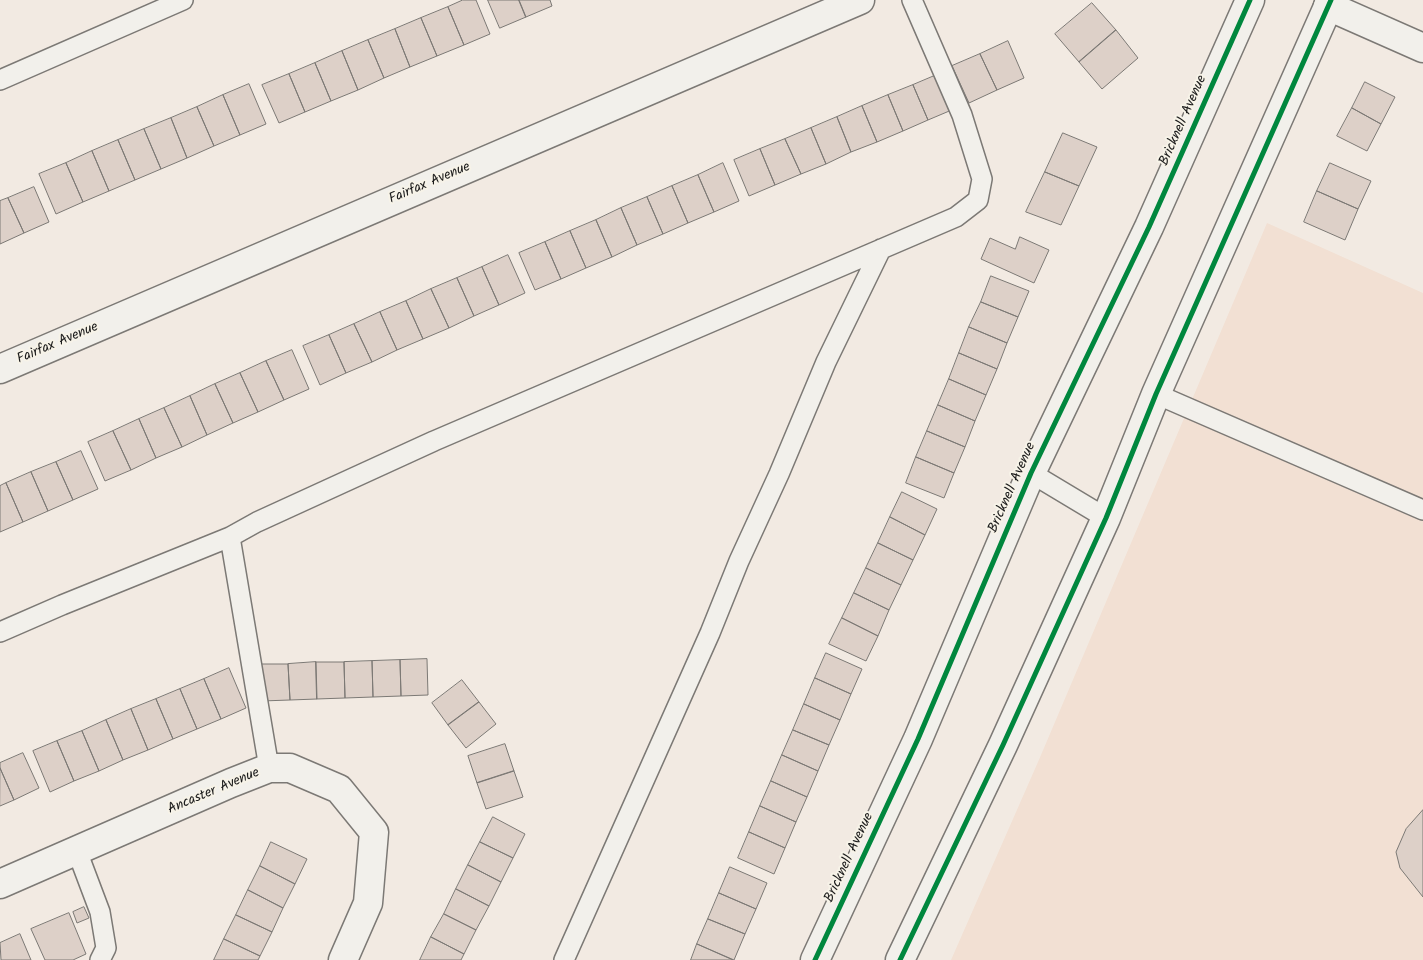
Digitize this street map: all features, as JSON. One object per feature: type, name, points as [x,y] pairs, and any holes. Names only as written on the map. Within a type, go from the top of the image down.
[{"type":"street","name":"Fairfax Avenue","points":[[0,369],[860,0]]},
{"type":"street","points":[[900,960],[1003,745],[1106,518],[1156,394],[1330,3],[1423,48]]},
{"type":"street","name":"Bricknell Avenue","points":[[815,960],[918,739],[1031,474],[1149,227],[1242,6]]},
{"type":"street","name":"Ancaster Avenue","points":[[0,884],[269,768],[290,768],[339,789],[374,832],[368,903],[343,960]]},
{"type":"lane","points":[[0,80],[183,0]]},
{"type":"lane","points":[[0,632],[230,537],[257,522],[434,441],[956,217],[978,200],[982,178],[962,115],[912,0]]},
{"type":"lane","points":[[564,960],[710,633],[739,561],[780,474],[826,362],[881,249]]},
{"type":"lane","points":[[1156,394],[1423,510]]},
{"type":"lane","points":[[1031,474],[1106,518]]},
{"type":"lane","points":[[230,537],[269,768]]},
{"type":"lane","points":[[77,851],[100,912],[106,948],[100,960]]},
{"type":"shaded area","points":[[1267,223],[1423,293],[1423,960],[951,960],[1038,762]]},
{"type":"building","points":[[463,0],[476,0],[490,34],[464,45],[448,7]]},
{"type":"building","points":[[488,0],[519,0],[526,17],[500,28]]},
{"type":"building","points":[[519,0],[550,0],[552,6],[526,17]]},
{"type":"building","points":[[1092,3],[1116,30],[1079,62],[1055,34]]},
{"type":"building","points":[[448,7],[464,45],[437,56],[421,18]]},
{"type":"building","points":[[421,18],[437,56],[410,67],[395,29]]},
{"type":"building","points":[[395,29],[410,67],[384,78],[368,40]]},
{"type":"building","points":[[1116,30],[1138,58],[1102,89],[1079,62]]},
{"type":"building","points":[[368,40],[384,78],[358,90],[342,51]]},
{"type":"building","points":[[1008,41],[1024,78],[997,90],[980,54]]},
{"type":"building","points":[[342,51],[358,90],[331,101],[315,63]]},
{"type":"building","points":[[980,54],[997,90],[969,103],[952,66]]},
{"type":"building","points":[[315,63],[331,101],[305,112],[289,74]]},
{"type":"building","points":[[289,74],[305,112],[279,123],[262,85]]},
{"type":"building","points":[[939,74],[954,109],[928,120],[913,85]]},
{"type":"building","points":[[1365,82],[1395,97],[1381,124],[1352,108]]},
{"type":"building","points":[[249,84],[266,124],[240,135],[223,95]]},
{"type":"building","points":[[913,85],[928,120],[903,131],[888,95]]},
{"type":"building","points":[[223,95],[240,135],[214,146],[197,107]]},
{"type":"building","points":[[888,95],[903,131],[877,142],[862,106]]},
{"type":"building","points":[[862,106],[877,142],[851,152],[837,117]]},
{"type":"building","points":[[197,107],[214,146],[187,158],[171,118]]},
{"type":"building","points":[[1352,108],[1381,124],[1367,151],[1337,136]]},
{"type":"building","points":[[837,117],[851,152],[826,164],[811,128]]},
{"type":"building","points":[[171,118],[187,158],[161,169],[144,129]]},
{"type":"building","points":[[811,128],[826,164],[801,174],[785,139]]},
{"type":"building","points":[[144,129],[161,169],[135,180],[118,140]]},
{"type":"building","points":[[1063,133],[1097,147],[1079,186],[1045,172]]},
{"type":"building","points":[[785,139],[801,174],[775,185],[760,149]]},
{"type":"building","points":[[118,140],[135,180],[109,191],[92,151]]},
{"type":"building","points":[[760,149],[775,185],[749,196],[734,160]]},
{"type":"building","points":[[92,151],[109,191],[83,202],[66,163]]},
{"type":"building","points":[[66,163],[83,202],[56,214],[39,174]]},
{"type":"building","points":[[723,163],[739,201],[714,212],[698,175]]},
{"type":"building","points":[[1330,163],[1371,181],[1358,209],[1317,191]]},
{"type":"building","points":[[1045,172],[1079,186],[1061,225],[1026,212]]},
{"type":"building","points":[[698,175],[714,212],[688,223],[672,186]]},
{"type":"building","points":[[672,186],[688,223],[663,234],[647,197]]},
{"type":"building","points":[[34,187],[49,222],[24,233],[8,198]]},
{"type":"building","points":[[1317,191],[1358,209],[1345,240],[1304,222]]},
{"type":"building","points":[[647,197],[663,234],[637,245],[621,208]]},
{"type":"building","points":[[8,198],[24,233],[0,244],[0,201]]},
{"type":"building","points":[[621,208],[637,245],[612,257],[596,220]]},
{"type":"building","points":[[596,220],[612,257],[586,268],[570,231]]},
{"type":"building","points":[[570,231],[586,268],[561,279],[545,242]]},
{"type":"building","points":[[1020,237],[1049,250],[1034,283],[981,259],[990,238],[1015,249]]},
{"type":"building","points":[[545,242],[561,279],[535,290],[519,253]]},
{"type":"building","points":[[508,255],[525,293],[499,305],[482,267]]},
{"type":"building","points":[[482,267],[499,305],[474,316],[457,278]]},
{"type":"building","points":[[991,276],[1029,291],[1018,317],[981,302]]},
{"type":"building","points":[[457,278],[474,316],[449,328],[431,289]]},
{"type":"building","points":[[431,289],[449,328],[423,339],[406,301]]},
{"type":"building","points":[[406,301],[423,339],[397,350],[380,312]]},
{"type":"building","points":[[981,302],[1018,317],[1007,343],[969,327]]},
{"type":"building","points":[[380,312],[397,350],[372,362],[354,324]]},
{"type":"building","points":[[354,324],[372,362],[346,373],[329,335]]},
{"type":"building","points":[[969,327],[1007,343],[997,369],[959,353]]},
{"type":"building","points":[[329,335],[346,373],[320,385],[303,346]]},
{"type":"building","points":[[292,350],[309,389],[284,400],[266,361]]},
{"type":"building","points":[[959,353],[997,369],[986,395],[949,379]]},
{"type":"building","points":[[266,361],[284,400],[258,412],[240,373]]},
{"type":"building","points":[[240,373],[258,412],[233,423],[215,384]]},
{"type":"building","points":[[949,379],[986,395],[975,421],[938,405]]},
{"type":"building","points":[[215,384],[233,423],[207,435],[190,396]]},
{"type":"building","points":[[190,396],[207,435],[182,447],[164,408]]},
{"type":"building","points":[[938,405],[975,421],[965,447],[927,431]]},
{"type":"building","points":[[164,408],[182,447],[156,458],[139,419]]},
{"type":"building","points":[[139,419],[156,458],[131,470],[113,431]]},
{"type":"building","points":[[113,431],[131,470],[105,481],[88,442]]},
{"type":"building","points":[[927,431],[965,447],[954,473],[916,457]]},
{"type":"building","points":[[81,451],[98,489],[73,500],[56,462]]},
{"type":"building","points":[[916,457],[954,473],[944,498],[906,483]]},
{"type":"building","points":[[56,462],[73,500],[48,511],[31,472]]},
{"type":"building","points":[[31,472],[48,511],[23,522],[6,483]]},
{"type":"building","points":[[6,483],[23,522],[0,532],[0,486]]},
{"type":"building","points":[[902,492],[937,509],[925,535],[890,517]]},
{"type":"building","points":[[890,517],[925,535],[913,560],[878,543]]},
{"type":"building","points":[[878,543],[913,560],[901,585],[866,568]]},
{"type":"building","points":[[866,568],[901,585],[889,610],[854,593]]},
{"type":"building","points":[[854,593],[889,610],[878,636],[842,618]]},
{"type":"building","points":[[842,618],[878,636],[866,661],[829,644]]},
{"type":"building","points":[[826,653],[862,669],[851,694],[815,678]]},
{"type":"building","points":[[427,659],[428,695],[401,696],[400,660]]},
{"type":"building","points":[[400,660],[401,696],[373,697],[372,661]]},
{"type":"building","points":[[372,661],[373,697],[345,698],[344,662]]},
{"type":"building","points":[[316,662],[317,699],[290,700],[288,664]]},
{"type":"building","points":[[316,662],[344,662],[345,698],[317,699]]},
{"type":"building","points":[[261,664],[288,664],[290,700],[262,701]]},
{"type":"building","points":[[229,668],[246,708],[221,719],[204,679]]},
{"type":"building","points":[[815,678],[851,694],[840,720],[804,704]]},
{"type":"building","points":[[204,679],[221,719],[197,729],[180,689]]},
{"type":"building","points":[[462,680],[479,702],[448,725],[432,703]]},
{"type":"building","points":[[180,689],[197,729],[173,739],[156,699]]},
{"type":"building","points":[[156,699],[173,739],[148,750],[131,709]]},
{"type":"building","points":[[479,702],[496,724],[466,748],[448,725]]},
{"type":"building","points":[[804,704],[840,720],[829,745],[793,730]]},
{"type":"building","points":[[131,709],[148,750],[123,760],[106,720]]},
{"type":"building","points":[[106,720],[123,760],[99,771],[82,731]]},
{"type":"building","points":[[793,730],[829,745],[818,771],[782,755]]},
{"type":"building","points":[[82,731],[99,771],[74,781],[57,741]]},
{"type":"building","points":[[57,741],[74,781],[50,792],[33,751]]},
{"type":"building","points":[[505,744],[514,771],[477,783],[468,756]]},
{"type":"building","points":[[23,753],[39,788],[14,800],[0,768],[0,763]]},
{"type":"building","points":[[782,755],[818,771],[807,797],[771,781]]},
{"type":"building","points":[[0,768],[14,800],[0,806]]},
{"type":"building","points":[[514,771],[523,797],[486,809],[477,783]]},
{"type":"building","points":[[771,781],[807,797],[796,822],[760,806]]},
{"type":"building","points":[[760,806],[796,822],[785,848],[749,832]]},
{"type":"building","points":[[1423,810],[1423,897],[1400,868],[1396,852],[1406,829]]},
{"type":"building","points":[[493,817],[525,834],[513,858],[480,842]]},
{"type":"building","points":[[749,832],[785,848],[774,874],[738,858]]},
{"type":"building","points":[[271,842],[307,859],[295,884],[260,866]]},
{"type":"building","points":[[480,842],[513,858],[501,882],[468,865]]},
{"type":"building","points":[[468,865],[501,882],[489,906],[456,889]]},
{"type":"building","points":[[260,866],[295,884],[283,908],[248,890]]},
{"type":"building","points":[[730,867],[767,883],[756,909],[719,893]]},
{"type":"building","points":[[456,889],[489,906],[476,930],[444,914]]},
{"type":"building","points":[[248,890],[283,908],[272,932],[236,915]]},
{"type":"building","points":[[719,893],[756,909],[745,934],[708,919]]},
{"type":"building","points":[[84,907],[89,918],[77,923],[73,912]]},
{"type":"building","points":[[69,913],[86,954],[73,960],[45,960],[31,929]]},
{"type":"building","points":[[444,914],[476,930],[464,954],[431,937]]},
{"type":"building","points":[[236,915],[272,932],[260,956],[224,939]]},
{"type":"building","points":[[708,919],[745,934],[734,960],[697,944]]},
{"type":"building","points":[[20,934],[31,960],[1,960],[0,943]]},
{"type":"building","points":[[431,937],[464,954],[461,960],[420,960]]},
{"type":"building","points":[[224,939],[260,956],[258,960],[214,960]]},
{"type":"building","points":[[697,944],[733,960],[691,960]]},
{"type":"cycle path","points":[[815,960],[918,739],[1031,473],[1149,227],[1250,0]]},
{"type":"cycle path","points":[[900,960],[1003,745],[1106,518],[1156,394],[1331,0]]}]
